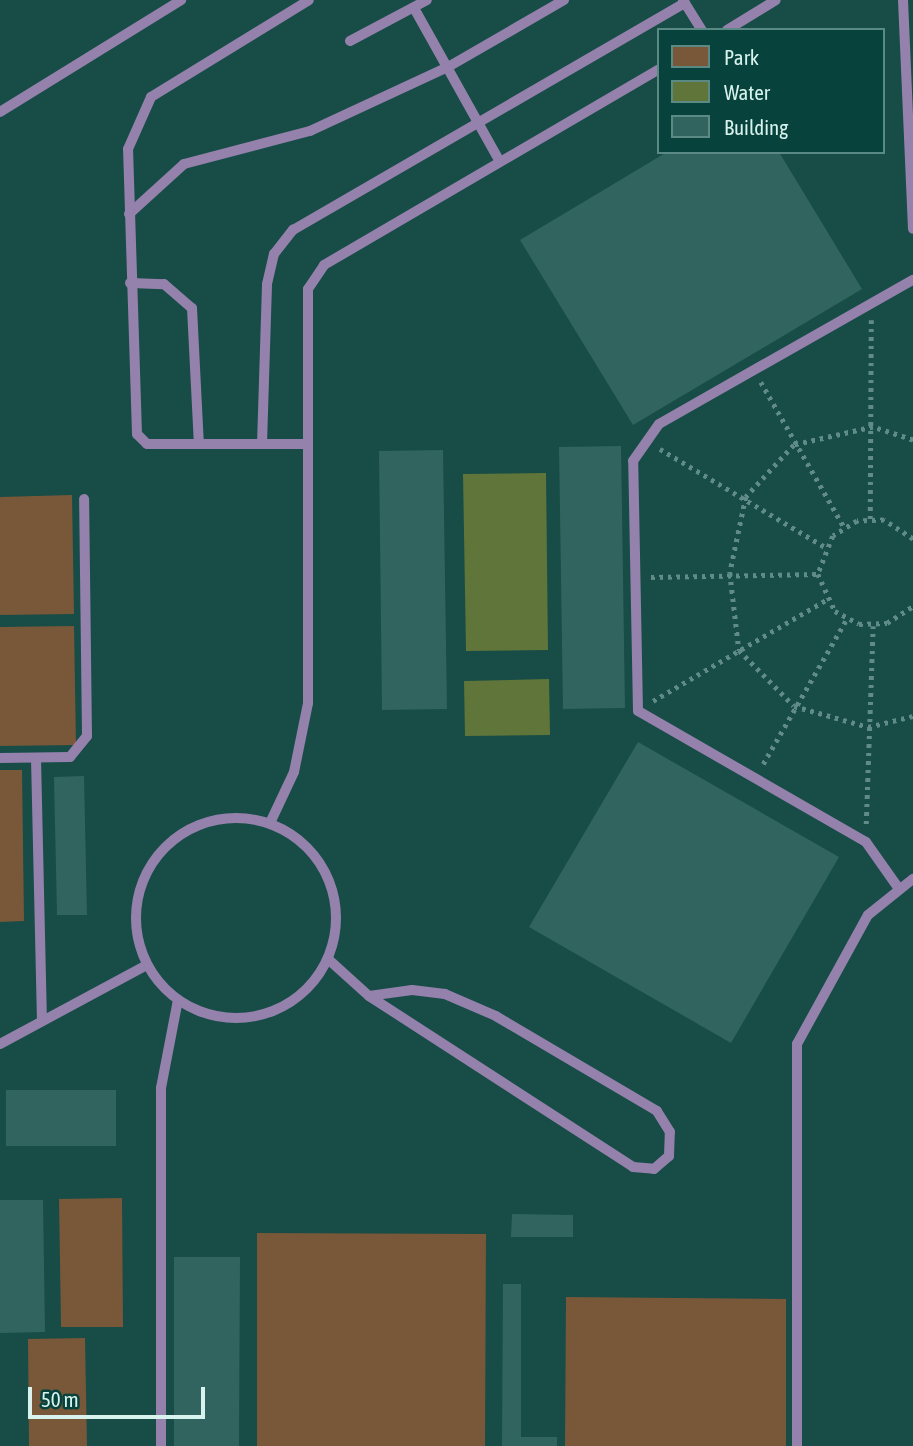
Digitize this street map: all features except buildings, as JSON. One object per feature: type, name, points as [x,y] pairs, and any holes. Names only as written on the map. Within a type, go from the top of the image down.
[{"type":"lane","points":[[0,112],[181,0]]},
{"type":"lane","points":[[305,444],[147,444],[137,434],[130,283],[128,149],[151,97],[309,0]]},
{"type":"lane","points":[[350,41],[427,0]]},
{"type":"lane","points":[[129,214],[184,164],[310,131],[448,67],[564,0]]},
{"type":"lane","points":[[730,28],[776,0]]},
{"type":"lane","points":[[903,0],[913,229]]},
{"type":"lane","points":[[262,444],[267,284],[274,254],[293,230],[684,2],[701,28]]},
{"type":"lane","points":[[414,8],[499,160]]},
{"type":"lane","points":[[270,823],[294,772],[308,703],[303,324],[308,289],[324,265],[499,160],[657,70]]},
{"type":"lane","points":[[897,886],[866,842],[638,711],[633,461],[643,440],[659,424],[913,280]]},
{"type":"lane","points":[[130,283],[164,284],[192,308],[199,444]]},
{"type":"lane","points":[[0,758],[70,757],[87,736],[84,499]]},
{"type":"lane","points":[[36,758],[42,1021]]},
{"type":"lane","points":[[214,820],[270,823],[302,841],[332,887],[337,924],[328,959],[292,1001],[258,1016],[221,1017],[178,1000],[147,965],[135,911],[144,876],[160,853],[180,834],[214,820]]},
{"type":"lane","points":[[797,1446],[792,1069],[797,1044],[868,915],[897,886],[913,879]]},
{"type":"lane","points":[[328,959],[369,996],[633,1167],[654,1169],[669,1156],[670,1132],[657,1111],[496,1016],[445,995],[412,990],[369,996]]},
{"type":"lane","points":[[0,1044],[147,965]]},
{"type":"lane","points":[[161,1446],[161,1088],[178,1000]]},
{"type":"path","points":[[870,519],[873,427],[871,304]]},
{"type":"path","points":[[754,370],[794,445],[844,527]]},
{"type":"path","points":[[913,440],[873,427],[794,445],[746,497],[730,573],[739,650],[794,706],[868,727],[913,716]]},
{"type":"path","points":[[643,440],[746,497],[825,547]]},
{"type":"path","points":[[913,539],[897,525],[870,519],[844,527],[825,547],[818,574],[826,600],[846,620],[873,626],[913,606]]},
{"type":"path","points":[[634,578],[730,573],[818,574]]},
{"type":"path","points":[[638,711],[826,600]]},
{"type":"path","points":[[754,780],[794,706],[846,620]]},
{"type":"path","points":[[866,842],[873,626]]},
{"type":"green space","points":[[72,495],[74,614],[0,615],[0,497]]},
{"type":"green space","points":[[74,626],[76,745],[0,746],[0,627]]},
{"type":"green space","points":[[0,770],[22,770],[24,921],[0,922]]},
{"type":"green space","points":[[122,1198],[123,1327],[61,1327],[59,1199]]},
{"type":"green space","points":[[257,1233],[486,1234],[485,1446],[257,1446]]},
{"type":"green space","points":[[566,1297],[786,1299],[786,1446],[565,1446]]},
{"type":"green space","points":[[85,1338],[87,1446],[29,1446],[28,1339]]},
{"type":"water","points":[[546,473],[548,650],[466,651],[463,474]]},
{"type":"water","points":[[549,679],[550,735],[465,736],[464,681]]}]
